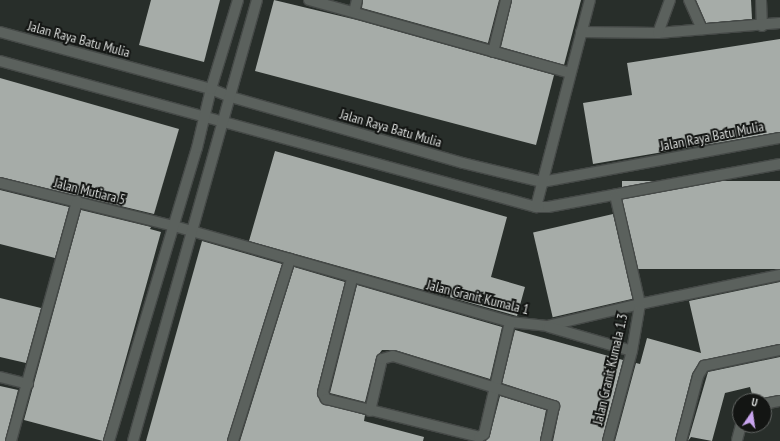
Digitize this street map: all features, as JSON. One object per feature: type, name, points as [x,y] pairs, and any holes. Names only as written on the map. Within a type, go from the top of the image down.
[{"type":"street","points":[[109,441],[174,226],[211,89],[238,0]]},
{"type":"street","points":[[133,441],[258,0]]},
{"type":"street","points":[[309,0],[570,73]]},
{"type":"street","points":[[354,12],[357,0]]},
{"type":"street","points":[[493,52],[506,0]]},
{"type":"street","points":[[536,207],[590,0]]},
{"type":"street","points":[[658,32],[670,0]]},
{"type":"street","points":[[689,0],[702,29]]},
{"type":"street","points":[[761,0],[762,26]]},
{"type":"street","points":[[581,32],[658,32],[762,26],[780,23]]},
{"type":"street","name":"Jalan Raya Batu Mulia","points":[[0,32],[211,89],[231,97],[463,163],[542,182],[780,138]]},
{"type":"street","points":[[0,61],[204,118],[536,207],[548,207],[780,164]]},
{"type":"street","name":"Jalan Mutiara 5","points":[[0,183],[174,226]]},
{"type":"street","points":[[615,195],[640,304]]},
{"type":"street","points":[[11,441],[28,384],[77,201]]},
{"type":"street","name":"Jalan Granit Kumala 1","points":[[174,226],[290,259],[352,279],[510,322],[548,326],[640,304],[780,275]]},
{"type":"street","points":[[234,441],[290,259]]},
{"type":"street","points":[[352,279],[323,397],[370,411],[479,437],[484,434],[510,322]]},
{"type":"street","name":"Jalan Granit Kumala 1.3","points":[[608,441],[632,351],[640,304]]},
{"type":"street","points":[[548,326],[632,351]]},
{"type":"street","points":[[681,441],[698,376],[704,366],[780,350]]},
{"type":"street","points":[[370,411],[382,359],[387,356],[554,406],[546,441]]},
{"type":"street","points":[[0,377],[28,384]]},
{"type":"street","points":[[737,440],[739,433]]},
{"type":"building","points":[[151,0],[220,0],[204,62],[139,45]]},
{"type":"building","points":[[274,0],[357,20],[554,75],[536,145],[255,71]]},
{"type":"building","points":[[363,0],[499,0],[488,43],[362,8]]},
{"type":"building","points":[[512,0],[581,0],[564,65],[501,47]]},
{"type":"building","points":[[696,0],[751,0],[752,19],[706,23]]},
{"type":"building","points":[[780,39],[780,132],[593,164],[583,103],[632,95],[627,63]]},
{"type":"building","points":[[0,78],[179,129],[154,214],[0,177]]},
{"type":"building","points":[[275,151],[507,217],[491,277],[525,287],[517,316],[249,241]]},
{"type":"building","points":[[622,181],[780,181],[780,269],[622,269]]},
{"type":"building","points":[[0,190],[69,207],[55,258],[0,244]]},
{"type":"building","points":[[81,210],[151,227],[150,229],[161,232],[103,441],[24,420]]},
{"type":"building","points":[[613,214],[633,299],[553,317],[533,232]]},
{"type":"building","points":[[202,241],[282,264],[227,441],[146,441]]},
{"type":"building","points":[[294,267],[345,282],[317,391],[320,402],[365,415],[364,421],[424,437],[423,441],[240,441]]},
{"type":"building","points":[[780,282],[780,344],[700,361],[692,374],[675,441],[615,441],[636,363],[640,364],[647,338],[701,353],[689,301]]},
{"type":"building","points":[[357,285],[502,327],[490,379],[395,350],[382,350],[376,358],[365,402],[330,393]]},
{"type":"building","points":[[0,298],[41,308],[26,363],[0,357]]},
{"type":"building","points":[[515,330],[623,360],[602,441],[553,441],[560,407],[559,402],[502,383]]},
{"type":"building","points":[[780,357],[780,395],[772,397],[772,393],[752,393],[750,387],[725,393],[712,441],[691,437],[688,441],[708,372]]},
{"type":"building","points":[[0,386],[18,390],[5,441],[0,441]]},
{"type":"building","points":[[500,396],[546,410],[540,441],[486,441],[490,435]]}]
